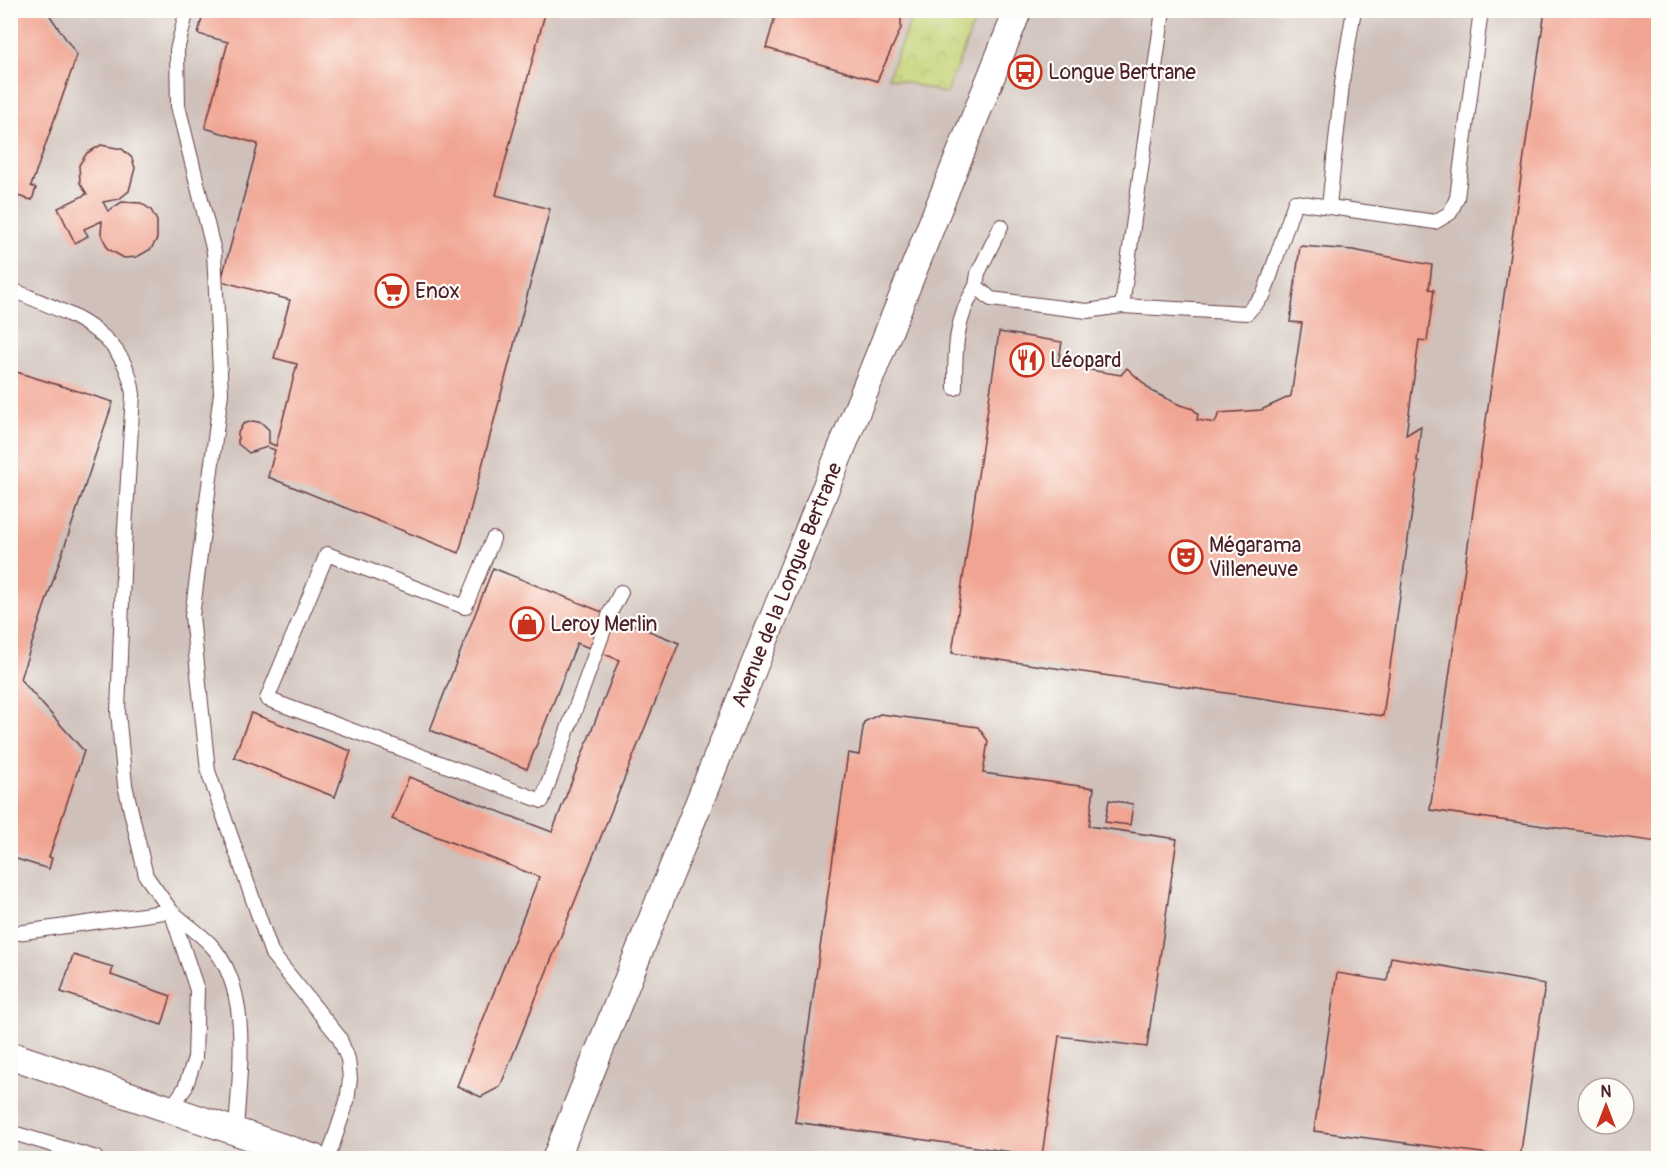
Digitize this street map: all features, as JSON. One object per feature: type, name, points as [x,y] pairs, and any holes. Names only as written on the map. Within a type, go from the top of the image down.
[{"type":"street","name":"Avenue de la Longue Bertrane","points":[[556,1158],[1018,10]]},
{"type":"street","points":[[10,1054],[314,1158]]},
{"type":"lane","points":[[188,10],[177,50],[178,106],[214,252],[221,393],[192,616],[208,771],[272,954],[339,1037],[348,1059],[350,1079],[347,1101],[328,1158]]},
{"type":"lane","points":[[1122,306],[1163,10]]},
{"type":"lane","points":[[1329,206],[1342,75],[1354,10]]},
{"type":"lane","points":[[976,286],[991,299],[1087,311],[1122,306],[1246,314],[1264,294],[1294,202],[1436,222],[1450,213],[1457,198],[1480,10]]},
{"type":"lane","points":[[955,388],[957,333],[963,307],[976,286],[978,273],[1001,226]]},
{"type":"lane","points":[[10,289],[79,319],[112,341],[131,374],[133,394],[124,546],[118,712],[125,785],[146,876],[171,911],[211,945],[228,970],[238,1002],[240,1038],[236,1131]]},
{"type":"lane","points":[[492,539],[465,607],[327,554],[267,699],[542,801],[610,613],[621,592]]},
{"type":"lane","points":[[10,934],[171,911]]},
{"type":"lane","points":[[171,911],[197,990],[198,1009],[195,1058],[185,1088],[171,1108]]},
{"type":"lane","points":[[10,1132],[96,1158]]},
{"type":"shaded area","points":[[10,11],[1658,11],[1658,1158],[11,1158]]},
{"type":"green space","points":[[914,11],[979,11],[946,94],[888,77]]},
{"type":"building","points":[[10,10],[46,10],[77,55],[31,186],[36,188],[32,200],[10,194]]},
{"type":"building","name":"Enox","points":[[204,10],[546,10],[496,195],[550,209],[459,553],[268,477],[275,450],[267,447],[249,453],[238,444],[238,433],[243,424],[253,421],[262,423],[269,430],[269,443],[276,446],[297,364],[274,358],[290,300],[221,281],[258,144],[205,128],[228,42],[198,34]]},
{"type":"building","points":[[777,10],[901,10],[901,28],[877,81],[766,48]]},
{"type":"building","points":[[1545,10],[1658,10],[1658,842],[1430,810]]},
{"type":"building","points":[[101,145],[122,149],[132,158],[135,168],[129,191],[119,199],[103,202],[108,211],[122,202],[141,203],[151,210],[157,221],[157,239],[151,249],[137,257],[124,258],[108,249],[101,233],[102,221],[84,229],[88,236],[75,243],[58,208],[87,194],[80,183],[79,165],[87,153]]},
{"type":"building","name":"Mégarama Villeneuve","points":[[1300,246],[1353,250],[1432,265],[1429,289],[1434,290],[1427,341],[1419,340],[1406,435],[1421,426],[1417,461],[1419,462],[1383,716],[952,653],[999,332],[1062,342],[1058,365],[1121,375],[1127,368],[1153,392],[1193,409],[1198,414],[1197,420],[1215,423],[1219,413],[1261,410],[1291,396],[1302,323],[1290,322]]},
{"type":"building","points":[[10,370],[113,402],[20,679],[84,751],[49,857],[52,858],[49,869],[10,857]]},
{"type":"building","points":[[493,568],[679,643],[500,1087],[481,1097],[457,1086],[539,877],[392,819],[409,777],[552,832],[619,660],[577,643],[527,769],[430,730]]},
{"type":"building","points":[[251,713],[351,751],[335,797],[234,757]]},
{"type":"building","points":[[880,714],[978,727],[988,741],[983,773],[1094,788],[1089,826],[1177,839],[1147,1047],[1059,1036],[1042,1156],[795,1122],[848,753],[859,755],[864,722]]},
{"type":"building","points":[[1109,800],[1133,804],[1130,825],[1105,822]]},
{"type":"building","points":[[73,955],[113,967],[111,975],[171,996],[162,1025],[61,992]]},
{"type":"building","points":[[1391,957],[1545,984],[1520,1158],[1314,1131],[1337,973],[1387,981]]},
{"type":"place","name":"Longue Bertrane","points":[[1025,72]]},
{"type":"place","name":"Enox","points":[[392,291]]},
{"type":"place","name":"Léopard","points":[[1027,360]]},
{"type":"place","name":"Mégarama Villeneuve","points":[[1186,557]]},
{"type":"place","name":"Leroy Merlin","points":[[527,624]]}]
